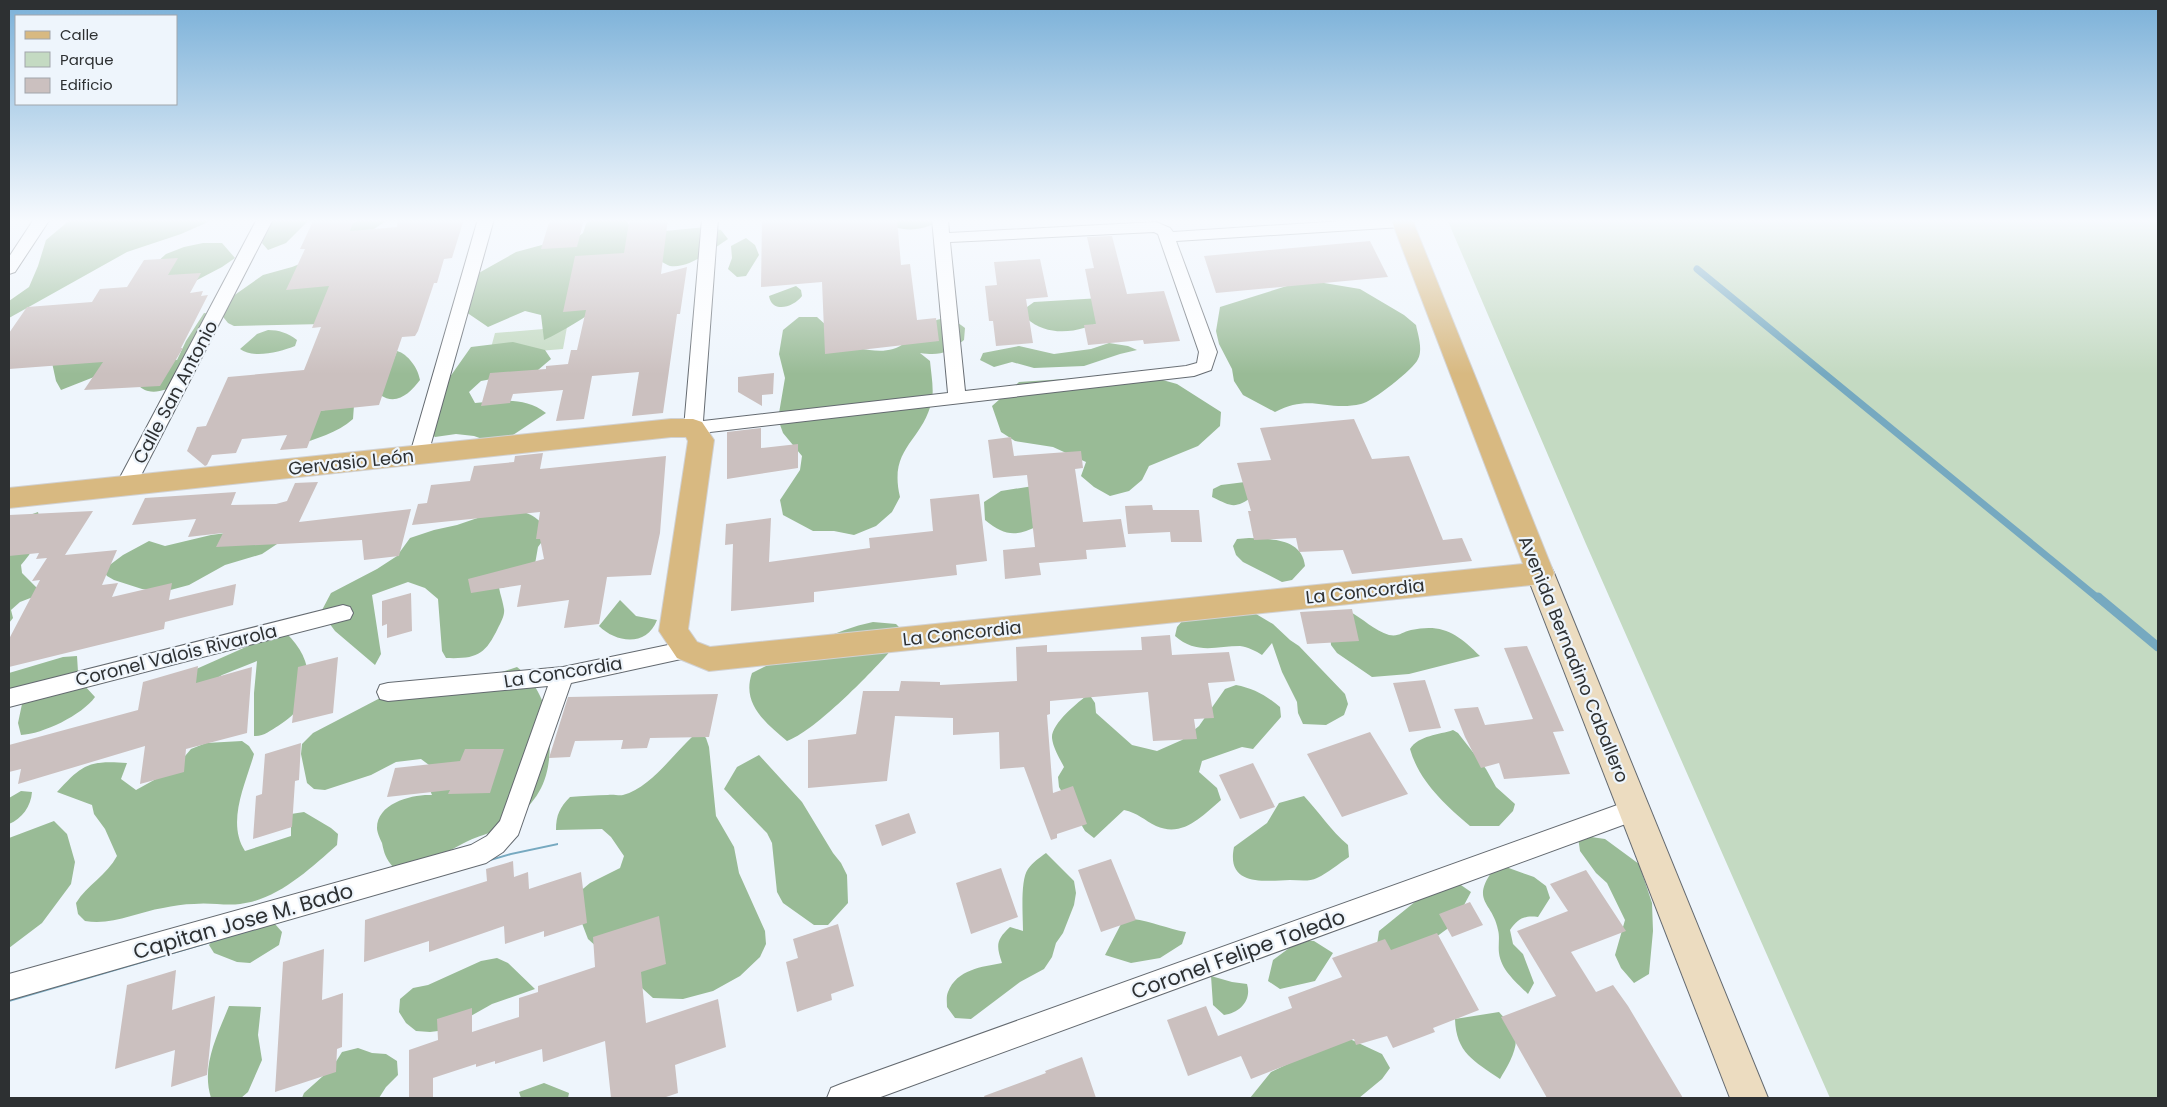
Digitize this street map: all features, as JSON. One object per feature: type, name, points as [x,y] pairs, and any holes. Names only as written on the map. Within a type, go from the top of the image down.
[{"type":"main road","name":"Avenida Bernadino Caballero","points":[[1421,271],[1540,573]]},
{"type":"main road","name":"Gervasio León","points":[[9,498],[671,428],[693,428]]},
{"type":"main road","points":[[686,650],[674,631],[701,440],[693,428]]},
{"type":"main road","name":"La Concordia","points":[[686,650],[709,659],[1540,573]]},
{"type":"street","name":"Calle San Antonio","points":[[126,485],[238,271]]},
{"type":"street","points":[[419,454],[471,271]]},
{"type":"street","points":[[706,271],[693,428],[1188,372],[1205,366],[1208,352],[1180,271]]},
{"type":"street","points":[[945,271],[957,398]]},
{"type":"street","name":"Avenida Bernadino Caballero","points":[[1540,573],[1749,1098]]},
{"type":"street","name":"Coronel Valois Rivarola","points":[[9,698],[343,612]]},
{"type":"street","name":"La Concordia","points":[[388,692],[562,676],[686,650]]},
{"type":"street","name":"Capitan Jose M. Bado","points":[[9,987],[477,855],[495,844],[510,827],[562,676]]},
{"type":"street","name":"Coronel Felipe Toledo","points":[[841,1098],[1634,810]]},
{"type":"green space","points":[[36,271],[94,271],[9,318],[9,301],[29,287]]},
{"type":"green space","points":[[148,271],[215,271],[157,301],[127,364],[61,390],[56,381],[51,358]]},
{"type":"green space","points":[[279,271],[351,271],[323,324],[234,326],[228,323],[216,308],[263,275]]},
{"type":"green space","points":[[483,271],[647,271],[590,314],[544,340],[541,315],[525,311],[488,327],[466,312],[468,279]]},
{"type":"green space","points":[[730,271],[749,271],[746,276],[737,277]]},
{"type":"green space","points":[[1469,271],[2158,271],[2158,1098],[1830,1098],[1586,544]]},
{"type":"green space","points":[[1306,280],[1360,289],[1404,315],[1416,325],[1418,333],[1420,351],[1415,364],[1383,392],[1361,404],[1338,406],[1309,403],[1299,404],[1275,412],[1243,395],[1234,381],[1232,369],[1219,344],[1216,331],[1220,307]]},
{"type":"green space","points":[[796,286],[801,290],[802,296],[794,303],[789,306],[779,307],[771,302],[769,296]]},
{"type":"green space","points":[[1101,298],[1106,319],[1076,330],[1055,331],[1045,329],[1035,325],[1026,318],[1027,307],[1034,302]]},
{"type":"green space","points":[[204,313],[212,314],[203,354],[194,371],[176,385],[161,391],[146,390],[135,383],[161,356],[177,360],[186,341]]},
{"type":"green space","points":[[799,317],[817,317],[827,326],[839,344],[880,351],[893,349],[903,344],[935,320],[954,321],[965,328],[964,340],[953,348],[938,354],[920,353],[930,361],[933,386],[932,400],[922,426],[902,455],[898,480],[900,497],[892,512],[876,526],[854,535],[834,531],[813,531],[783,515],[780,500],[800,470],[802,456],[783,433],[778,419],[785,378],[779,354],[783,330]]},
{"type":"green space","points":[[567,327],[563,349],[489,355],[495,333]]},
{"type":"green space","points":[[268,330],[280,331],[290,335],[297,340],[295,346],[259,354],[252,354],[240,349],[257,334]]},
{"type":"green space","points":[[513,342],[545,350],[551,359],[538,370],[481,381],[469,392],[475,403],[521,402],[546,413],[513,435],[491,442],[474,436],[456,434],[435,437],[424,428],[433,401],[471,347]]},
{"type":"green space","points":[[1109,343],[1128,346],[1137,350],[1084,366],[1034,368],[1012,362],[994,367],[980,360],[983,353],[1019,346],[1054,354],[1091,349]]},
{"type":"green space","points":[[397,351],[405,355],[412,362],[420,380],[403,396],[397,399],[386,398],[380,395]]},
{"type":"green space","points":[[1141,374],[1177,384],[1221,412],[1220,426],[1198,446],[1149,466],[1142,480],[1129,491],[1110,496],[1094,487],[1081,476],[1086,462],[1053,447],[1015,441],[1001,432],[992,406],[1019,382]]},
{"type":"green space","points":[[354,405],[353,419],[347,424],[326,435],[296,445],[308,413]]},
{"type":"green space","points":[[1245,482],[1254,496],[1242,503],[1229,505],[1212,497],[1213,489],[1221,485]]},
{"type":"green space","points":[[1046,484],[1038,526],[1023,532],[1010,533],[998,529],[985,520],[984,502],[1001,491]]},
{"type":"green space","points":[[501,510],[528,514],[539,520],[549,532],[538,547],[535,564],[525,580],[502,588],[498,575],[504,609],[503,616],[489,644],[479,654],[465,658],[446,658],[442,651],[438,599],[425,588],[408,582],[372,595],[381,654],[375,665],[335,631],[321,612],[331,593],[377,569],[397,556],[410,538]]},
{"type":"green space","points":[[38,512],[40,520],[39,534],[35,546],[21,565],[22,573],[37,588],[33,597],[20,602],[11,610],[13,618],[9,623],[9,552],[23,538],[27,516]]},
{"type":"green space","points":[[234,532],[283,540],[262,554],[225,565],[189,585],[163,592],[142,589],[114,580],[107,576],[103,570],[123,555],[149,541],[165,546],[211,535]]},
{"type":"green space","points":[[1237,539],[1276,540],[1292,545],[1303,557],[1305,566],[1292,580],[1282,582],[1243,562],[1236,555],[1233,546]]},
{"type":"green space","points":[[620,600],[636,616],[657,620],[646,635],[631,640],[622,639],[606,632],[599,626]]},
{"type":"green space","points":[[1251,611],[1273,624],[1299,646],[1345,694],[1348,704],[1344,715],[1326,725],[1303,724],[1298,713],[1297,702],[1282,672],[1272,643],[1262,655],[1252,649],[1240,646],[1199,648],[1183,642],[1175,636],[1177,627],[1183,620]]},
{"type":"green space","points":[[1349,611],[1379,631],[1389,635],[1398,635],[1422,628],[1441,629],[1457,636],[1480,656],[1409,674],[1372,677],[1337,653],[1331,645],[1330,634]]},
{"type":"green space","points":[[873,622],[896,624],[903,631],[888,654],[852,691],[810,727],[787,741],[764,720],[753,703],[749,684],[752,673],[826,637]]},
{"type":"green space","points":[[286,633],[296,644],[303,657],[307,669],[308,682],[306,694],[300,706],[291,717],[278,726],[264,734],[254,736],[254,693],[257,661],[222,675],[179,702],[194,670],[275,634]]},
{"type":"green space","points":[[77,656],[78,672],[37,688],[9,703],[9,673],[63,657]]},
{"type":"green space","points":[[517,667],[530,680],[543,703],[549,730],[549,761],[541,788],[534,799],[513,819],[499,828],[425,862],[413,866],[393,867],[386,856],[378,833],[379,819],[389,806],[397,802],[415,796],[432,795],[424,776],[429,765],[421,759],[396,762],[371,775],[325,790],[314,789],[307,783],[301,754],[302,744],[313,733],[384,696],[490,676]]},
{"type":"green space","points":[[84,685],[95,697],[89,704],[72,717],[51,727],[21,735],[18,723],[22,704]]},
{"type":"green space","points":[[1236,685],[1254,690],[1270,699],[1280,707],[1281,717],[1253,749],[1242,747],[1202,761],[1199,772],[1217,788],[1221,800],[1192,824],[1175,829],[1156,826],[1124,810],[1094,838],[1085,831],[1059,787],[1058,777],[1064,767],[1052,738],[1053,732],[1060,720],[1072,708],[1089,694],[1095,703],[1096,713],[1132,745],[1157,751],[1182,740],[1199,726],[1225,689]]},
{"type":"green space","points":[[1453,730],[1458,733],[1486,769],[1496,787],[1515,804],[1513,811],[1499,826],[1470,826],[1434,792],[1414,761],[1410,749],[1414,744],[1424,738]]},
{"type":"green space","points":[[699,731],[706,738],[709,747],[716,816],[734,847],[739,873],[765,931],[766,944],[760,957],[740,976],[713,991],[683,999],[653,998],[588,939],[575,905],[578,893],[590,883],[620,868],[624,856],[611,837],[602,829],[556,830],[557,820],[561,808],[570,797],[621,795],[634,791],[664,767]]},
{"type":"green space","points":[[242,741],[249,746],[254,754],[239,802],[237,815],[237,828],[245,851],[291,836],[291,814],[304,812],[338,834],[337,845],[292,882],[280,890],[254,901],[240,904],[205,903],[182,905],[105,922],[85,921],[78,914],[76,903],[108,869],[117,856],[105,829],[94,814],[92,805],[57,792],[80,770],[103,762],[127,763],[121,779],[136,790],[174,769],[191,749],[206,743]]},
{"type":"green space","points":[[759,755],[802,802],[847,875],[848,903],[828,925],[814,925],[783,903],[777,892],[772,843],[767,833],[724,789],[737,767]]},
{"type":"green space","points":[[21,791],[32,792],[30,802],[22,815],[9,824],[9,798]]},
{"type":"green space","points":[[1304,796],[1336,834],[1348,845],[1349,857],[1325,874],[1311,880],[1269,881],[1241,875],[1236,869],[1233,860],[1234,847],[1267,823],[1279,803]]},
{"type":"green space","points":[[54,821],[67,834],[75,862],[71,884],[42,923],[9,948],[9,838]]},
{"type":"green space","points":[[1578,837],[1605,839],[1639,864],[1652,903],[1653,931],[1649,974],[1634,983],[1621,968],[1615,955],[1625,920],[1607,883],[1596,873],[1580,851]]},
{"type":"green space","points":[[1046,853],[1074,881],[1076,893],[1074,905],[1063,933],[1056,943],[1052,957],[1044,969],[1020,982],[971,1019],[955,1018],[947,1007],[947,994],[952,984],[957,978],[971,970],[1002,963],[998,947],[1000,939],[1010,927],[1023,931],[1022,898],[1025,874],[1036,860]]},
{"type":"green space","points":[[1506,867],[1534,877],[1546,886],[1550,898],[1538,917],[1522,919],[1510,930],[1513,944],[1523,954],[1534,983],[1528,994],[1510,975],[1500,959],[1499,933],[1492,913],[1483,896],[1486,881],[1493,870]]},
{"type":"green space","points":[[1458,883],[1471,892],[1456,920],[1447,929],[1406,959],[1377,945],[1379,931],[1432,888]]},
{"type":"green space","points":[[1133,919],[1186,932],[1182,944],[1160,958],[1131,963],[1105,955],[1121,924]]},
{"type":"green space","points":[[275,924],[282,932],[279,945],[250,963],[237,962],[214,953],[209,945],[219,932]]},
{"type":"green space","points":[[1300,940],[1314,941],[1333,953],[1315,981],[1280,989],[1268,981],[1273,960]]},
{"type":"green space","points":[[497,958],[508,963],[535,989],[492,1004],[446,1030],[416,1031],[406,1023],[399,1012],[400,999],[413,988],[428,985],[481,961]]},
{"type":"green space","points":[[1211,976],[1247,984],[1248,995],[1240,1009],[1224,1015],[1213,1005]]},
{"type":"green space","points":[[229,1006],[261,1007],[258,1035],[262,1060],[248,1092],[241,1098],[211,1098],[208,1086],[209,1063],[215,1040]]},
{"type":"green space","points":[[1499,1012],[1512,1027],[1516,1040],[1513,1054],[1500,1079],[1468,1055],[1459,1040],[1455,1019]]},
{"type":"green space","points":[[1337,1037],[1352,1040],[1382,1054],[1390,1068],[1382,1079],[1359,1098],[1250,1098],[1271,1072],[1313,1052]]},
{"type":"green space","points":[[358,1048],[372,1053],[386,1054],[397,1061],[398,1075],[386,1087],[379,1098],[302,1098],[304,1093],[332,1068],[342,1052]]},
{"type":"green space","points":[[544,1083],[569,1093],[568,1098],[521,1098],[519,1092]]},
{"type":"water","points":[[558,843],[558,845],[511,855],[9,1002],[9,999],[511,853]]},
{"type":"building","points":[[137,271],[171,271],[168,275],[201,273],[190,293],[203,291],[201,296],[208,295],[181,348],[183,348],[160,386],[84,390],[103,362],[9,369],[9,333],[27,307],[92,302],[100,289],[127,287]]},
{"type":"building","points":[[295,271],[441,271],[437,283],[434,283],[418,331],[415,336],[402,337],[379,405],[321,411],[307,448],[280,450],[287,435],[242,439],[236,453],[212,455],[205,466],[187,451],[197,427],[206,426],[228,377],[304,370],[321,327],[312,328],[329,286],[286,290]]},
{"type":"building","points":[[572,271],[661,271],[661,274],[673,271],[686,271],[680,314],[677,314],[663,413],[632,416],[639,372],[592,376],[584,419],[556,421],[563,390],[513,394],[510,403],[481,406],[490,373],[546,369],[546,366],[568,364],[571,350],[577,350],[586,310],[563,312]]},
{"type":"building","points":[[761,271],[911,271],[917,320],[936,318],[939,341],[825,354],[822,282],[761,287]]},
{"type":"building","points":[[995,271],[1042,271],[1048,297],[1026,299],[1033,343],[996,346],[993,321],[989,321],[985,286],[997,285]]},
{"type":"building","points":[[1085,271],[1121,271],[1127,294],[1164,291],[1180,341],[1144,344],[1143,340],[1088,345],[1084,325],[1096,324]]},
{"type":"building","points":[[1209,271],[1385,271],[1388,277],[1216,293]]},
{"type":"building","points":[[774,373],[773,394],[762,395],[762,406],[738,392],[738,377]]},
{"type":"building","points":[[1354,419],[1372,459],[1409,456],[1443,540],[1462,538],[1472,561],[1352,574],[1343,550],[1299,552],[1296,538],[1254,540],[1248,511],[1251,511],[1237,463],[1271,460],[1260,428]]},
{"type":"building","points":[[761,428],[761,448],[798,444],[798,468],[727,479],[727,432]]},
{"type":"building","points":[[1011,437],[1014,456],[1081,451],[1083,468],[1075,469],[1083,522],[1121,519],[1126,547],[1086,550],[1087,559],[1039,563],[1041,575],[1005,579],[1003,550],[1035,547],[1027,475],[993,478],[988,440]]},
{"type":"building","points":[[543,453],[540,469],[666,456],[660,533],[651,575],[607,577],[599,624],[564,628],[569,600],[517,607],[521,585],[471,593],[468,579],[544,559],[540,539],[536,539],[540,512],[412,525],[418,504],[427,503],[431,485],[470,481],[474,466],[514,462],[515,456]]},
{"type":"building","points":[[318,482],[299,522],[411,509],[399,556],[364,560],[362,540],[216,547],[223,533],[188,537],[196,519],[132,525],[145,498],[236,492],[231,505],[276,504],[287,501],[295,483]]},
{"type":"building","points":[[979,494],[987,561],[956,565],[957,575],[814,592],[814,602],[731,611],[733,544],[725,545],[726,524],[771,518],[769,562],[870,548],[869,538],[933,531],[930,499]]},
{"type":"building","points":[[1152,505],[1153,510],[1199,510],[1202,542],[1171,542],[1170,532],[1128,534],[1125,506]]},
{"type":"building","points":[[93,511],[65,555],[117,550],[102,585],[118,583],[112,597],[172,583],[169,600],[236,584],[233,605],[165,622],[164,629],[9,667],[9,639],[40,580],[32,581],[47,558],[36,559],[39,553],[9,556],[9,515]]},
{"type":"building","points":[[411,593],[412,631],[387,638],[387,624],[382,626],[382,601]]},
{"type":"building","points":[[1352,609],[1359,641],[1307,644],[1300,612]]},
{"type":"building","points":[[1170,635],[1172,655],[1229,652],[1235,681],[1208,683],[1214,718],[1194,719],[1197,739],[1153,741],[1148,692],[1050,701],[1050,714],[1047,715],[1053,793],[1073,786],[1087,824],[1057,834],[1057,838],[1051,840],[1024,767],[1000,769],[999,732],[953,735],[953,718],[895,716],[887,781],[808,788],[808,740],[856,734],[863,691],[899,691],[901,681],[940,682],[940,685],[1017,681],[1016,647],[1047,645],[1047,652],[1142,650],[1141,637]]},
{"type":"building","points":[[1527,646],[1564,731],[1553,732],[1570,774],[1504,779],[1499,763],[1481,768],[1465,737],[1454,709],[1478,707],[1485,725],[1533,719],[1504,648]]},
{"type":"building","points":[[338,657],[333,713],[292,723],[298,667]]},
{"type":"building","points":[[198,666],[196,683],[252,667],[247,733],[186,749],[184,772],[140,784],[145,746],[18,784],[21,769],[9,772],[9,745],[138,710],[143,682]]},
{"type":"building","points":[[1425,680],[1441,728],[1409,732],[1393,683]]},
{"type":"building","points":[[718,694],[709,737],[650,738],[647,748],[621,749],[623,740],[575,741],[570,757],[549,758],[568,697]]},
{"type":"building","points":[[1370,732],[1408,794],[1342,817],[1307,754]]},
{"type":"building","points":[[301,743],[299,780],[295,781],[292,827],[253,839],[256,796],[262,794],[265,754]]},
{"type":"building","points":[[465,749],[504,749],[490,793],[448,794],[450,790],[387,797],[395,768],[460,761]]},
{"type":"building","points":[[1253,763],[1275,807],[1240,819],[1219,775]]},
{"type":"building","points":[[909,813],[916,833],[882,846],[875,825]]},
{"type":"building","points":[[1111,859],[1136,920],[1101,932],[1078,870]]},
{"type":"building","points":[[513,861],[514,877],[528,872],[529,889],[581,872],[587,923],[544,937],[544,931],[505,944],[504,926],[429,952],[429,941],[364,962],[365,920],[487,881],[486,869]]},
{"type":"building","points":[[1001,868],[1018,917],[971,934],[956,883]]},
{"type":"building","points":[[1586,870],[1626,931],[1571,952],[1596,992],[1613,985],[1628,1006],[1683,1098],[1547,1098],[1501,1017],[1556,996],[1517,931],[1568,911],[1550,884]]},
{"type":"building","points":[[1470,902],[1483,925],[1452,937],[1439,914]]},
{"type":"building","points":[[659,916],[666,964],[641,972],[646,1023],[718,999],[726,1047],[675,1065],[678,1093],[663,1098],[611,1098],[605,1041],[543,1062],[542,1049],[495,1064],[495,1061],[476,1067],[476,1064],[433,1078],[433,1098],[409,1098],[409,1050],[438,1040],[437,1019],[472,1008],[472,1032],[519,1017],[519,998],[538,992],[538,986],[595,967],[593,937]]},
{"type":"building","points":[[838,924],[854,986],[831,994],[832,1000],[797,1012],[786,962],[798,958],[793,939]]},
{"type":"building","points":[[1437,933],[1479,1010],[1433,1028],[1435,1032],[1393,1048],[1387,1036],[1356,1045],[1354,1039],[1251,1079],[1241,1056],[1188,1076],[1167,1020],[1206,1006],[1218,1036],[1292,1008],[1288,997],[1342,977],[1332,958],[1385,939],[1391,950]]},
{"type":"building","points":[[324,949],[322,1000],[343,993],[342,1047],[337,1049],[336,1072],[275,1092],[283,962]]},
{"type":"building","points":[[176,970],[172,1010],[215,996],[207,1075],[171,1087],[175,1050],[115,1069],[127,985]]},
{"type":"building","points":[[1082,1057],[1096,1098],[985,1098],[984,1096],[1046,1073],[1045,1071]]},
{"type":"waterway","points":[[1699,271],[2099,599]]},
{"type":"waterway","points":[[2098,597],[2158,647]]}]
